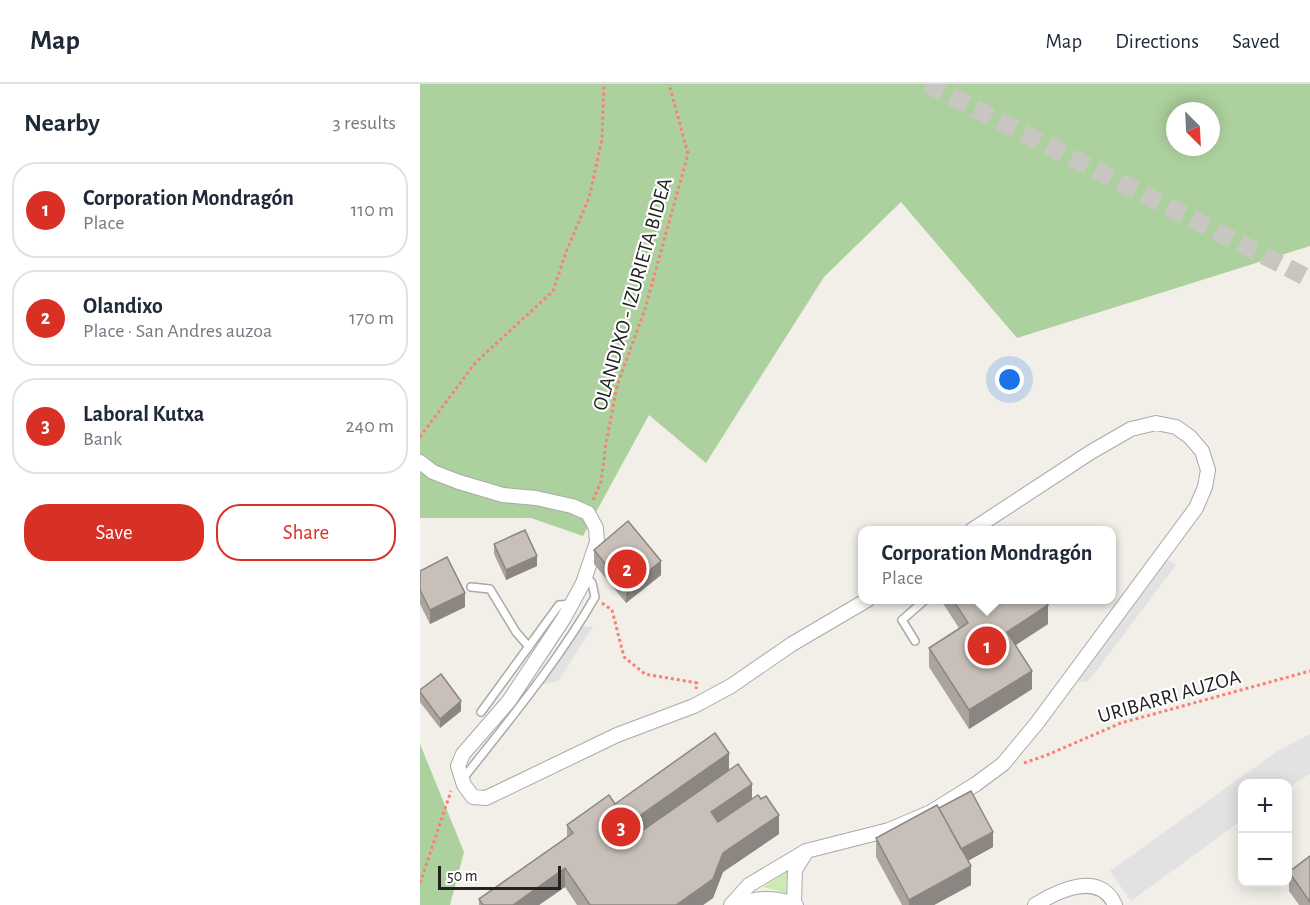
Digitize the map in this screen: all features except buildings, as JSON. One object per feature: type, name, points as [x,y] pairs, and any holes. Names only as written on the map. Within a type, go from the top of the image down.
[{"type":"street","points":[[733,905],[749,885],[806,851],[889,830],[931,812],[1004,764],[1038,723],[1196,508],[1206,487],[1208,470],[1202,451],[1190,437],[1176,427],[1156,423],[1131,429],[1091,452],[986,526]]},
{"type":"street","points":[[420,462],[433,472],[459,483],[503,495],[536,498],[572,506],[588,513],[596,528],[597,542],[572,604],[509,701],[463,753],[460,773],[473,797],[486,798],[617,735],[694,706],[861,604]]},
{"type":"street","points":[[733,905],[767,898],[795,904],[795,870],[806,851]]},
{"type":"street","points":[[1035,905],[1060,890],[1079,885],[1103,891],[1115,905]]},
{"type":"lane","points":[[460,773],[526,700],[573,636],[595,597],[592,583],[586,573]]},
{"type":"lane","points":[[471,587],[490,589],[516,632],[529,647]]},
{"type":"lane","points":[[480,712],[559,605],[572,604]]},
{"type":"lane","points":[[915,641],[902,620],[920,604]]},
{"type":"path","points":[[420,437],[475,363],[553,291],[566,252],[589,198],[602,139],[604,84]]},
{"type":"path","name":"OLANDIXO - IZURIETA BIDEA","points":[[588,513],[602,482],[606,443],[617,386],[645,309],[688,154],[669,84]]},
{"type":"path","points":[[595,597],[612,610],[624,657],[645,674],[697,683],[695,696],[711,697]]},
{"type":"path","name":"URIBARRI AUZOA","points":[[1004,764],[1029,762],[1121,723],[1310,671]]},
{"type":"path","points":[[420,883],[460,773]]},
{"type":"green space","points":[[420,84],[1310,84],[1310,246],[1017,338],[901,202],[824,277],[706,463],[649,415],[583,536],[531,518],[420,518]]},
{"type":"green space","points":[[420,744],[464,852],[450,905],[420,905]]},
{"type":"green space","points":[[787,871],[786,893],[763,887]]},
{"type":"shaded area","points":[[1164,557],[1176,565],[1088,682],[1071,681]]},
{"type":"shaded area","points":[[578,626],[593,627],[558,681],[540,685]]},
{"type":"shaded area","points":[[1310,734],[1310,774],[1292,785],[1292,779],[1238,779],[1276,752]]},
{"type":"shaded area","points":[[1238,779],[1238,823],[1131,901],[1110,871]]},
{"type":"tunnel","points":[[927,84],[1310,279]]},
{"type":"place","name":"Olandixo","points":[[627,569]]},
{"type":"place","name":"Corporation Mondragón","points":[[987,646]]},
{"type":"place","name":"Laboral Kutxa","points":[[621,827]]}]
